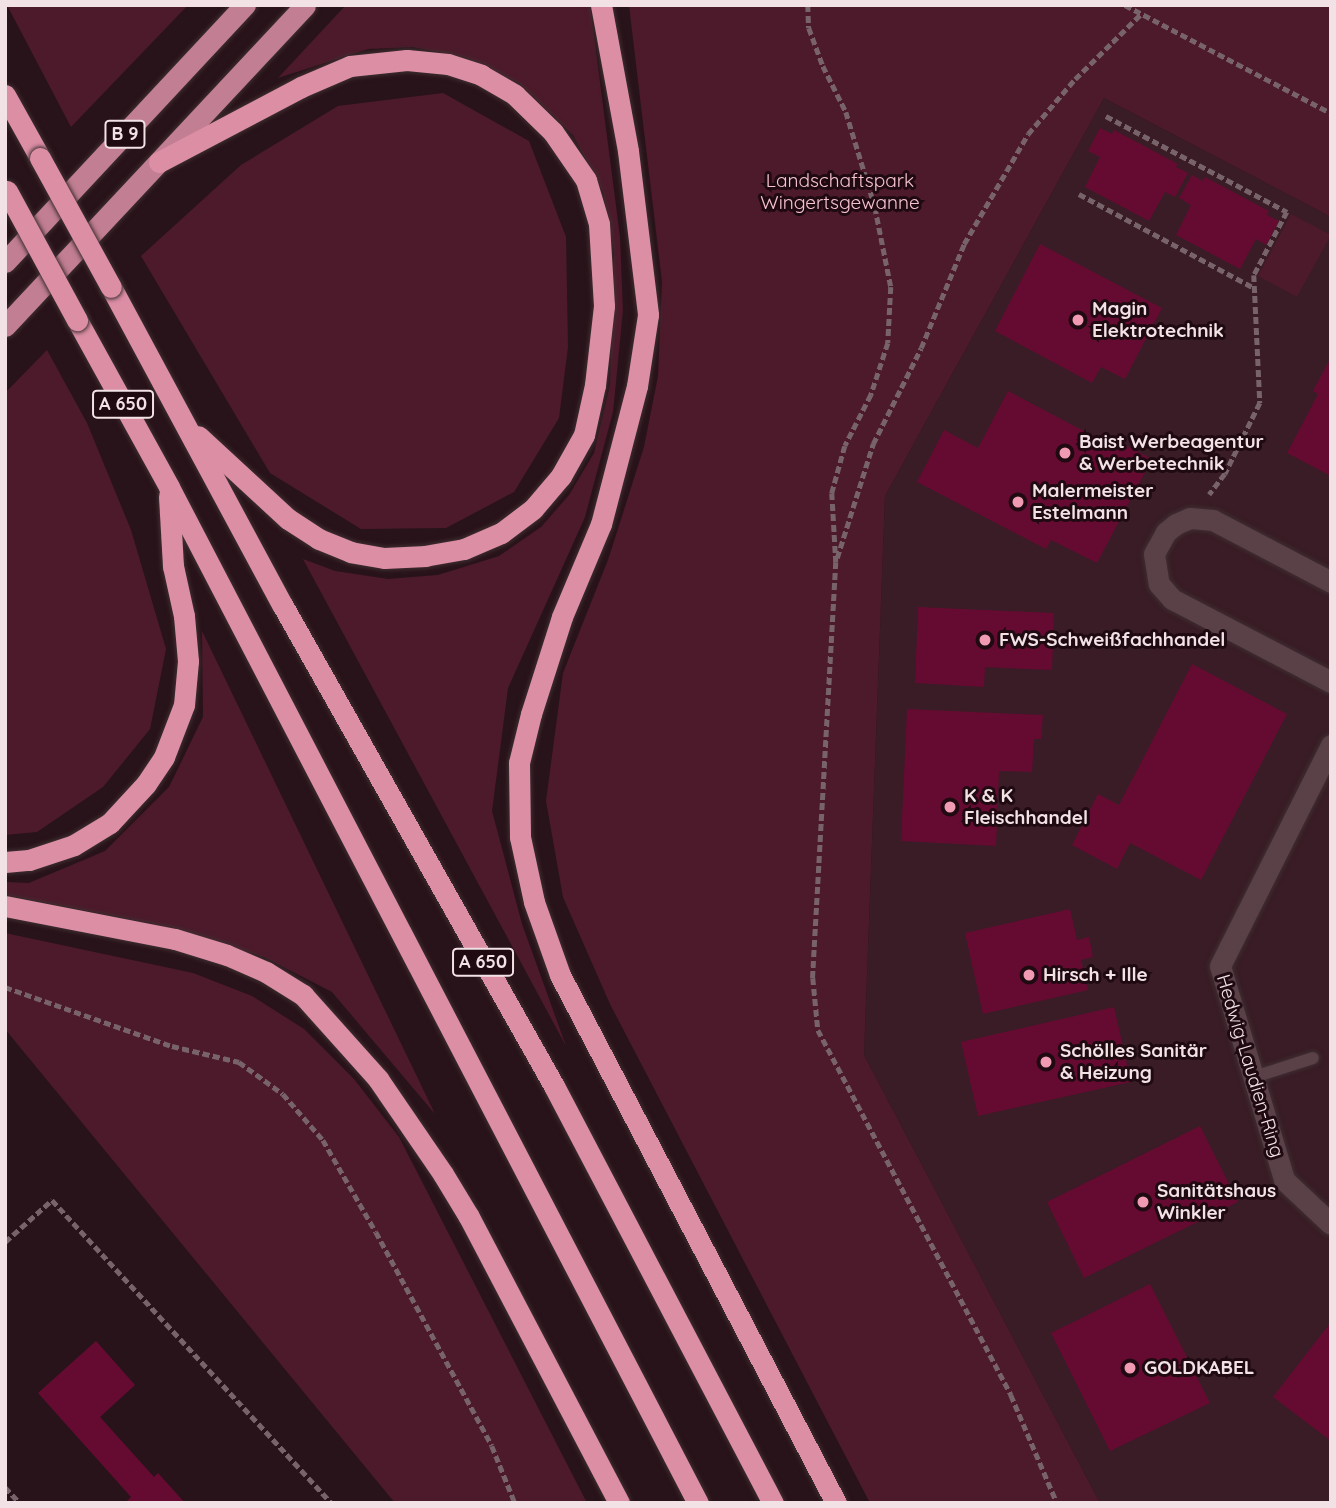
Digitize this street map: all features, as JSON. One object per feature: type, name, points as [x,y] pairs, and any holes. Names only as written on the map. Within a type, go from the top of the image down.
[{"type":"highway","name":"B 9","points":[[5,262],[246,5]]},
{"type":"highway","name":"B 9","points":[[5,327],[305,5]]},
{"type":"highway","points":[[601,5],[628,151],[648,315],[628,426],[601,524],[562,617],[531,714],[519,763],[520,837],[534,902],[559,975],[836,1503]]},
{"type":"highway","points":[[159,162],[301,87],[350,66],[407,60],[448,64],[481,75],[515,95],[554,132],[586,180],[600,223],[604,306],[595,385],[584,435],[561,475],[533,509],[501,533],[464,549],[426,556],[384,558],[351,552],[319,539],[289,519],[186,426]]},
{"type":"highway","name":"A 650","points":[[5,95],[296,630],[554,1086],[773,1503]]},
{"type":"highway","name":"A 650","points":[[6,189],[169,487],[698,1503]]},
{"type":"highway","points":[[5,862],[29,860],[74,845],[110,822],[146,784],[164,757],[184,705],[188,661],[184,616],[173,566],[169,487]]},
{"type":"highway","points":[[5,906],[188,943],[227,955],[266,972],[303,995],[378,1079],[470,1217],[619,1503]]},
{"type":"street","points":[[1331,582],[1213,520],[1191,518],[1176,524],[1158,542],[1153,565],[1159,584],[1172,599],[1331,682]]},
{"type":"street","name":"Hedwig-Laudien-Ring","points":[[1331,746],[1220,966],[1251,1078],[1284,1180],[1331,1224]]},
{"type":"lane","points":[[1251,1078],[1313,1058]]},
{"type":"path","points":[[808,5],[809,28],[823,66],[846,112],[875,207],[891,287],[888,343],[871,395],[845,446],[832,493],[836,562],[813,978],[818,1030],[1011,1395],[1057,1503]]},
{"type":"path","points":[[1125,5],[1331,113]]},
{"type":"path","points":[[836,562],[873,444],[921,348],[964,244],[1028,134],[1075,79],[1141,14]]},
{"type":"path","points":[[1106,116],[1287,212],[1254,275],[1260,403],[1225,474],[1191,518]]},
{"type":"path","points":[[1079,194],[1255,288]]},
{"type":"path","points":[[5,987],[172,1046],[239,1062],[283,1094],[323,1140],[376,1232],[492,1446],[515,1503]]},
{"type":"path","points":[[5,1242],[52,1200],[332,1503]]},
{"type":"path","points":[[5,1487],[20,1503]]},
{"type":"shaded area","points":[[1104,98],[1331,217],[1331,1503],[1100,1503],[864,1055],[885,496]]},
{"type":"green space","points":[[7,5],[188,5],[71,127]]},
{"type":"green space","points":[[346,5],[590,5],[620,237],[623,310],[613,412],[585,517],[508,688],[492,811],[522,924],[566,1046],[303,559],[335,571],[388,579],[438,575],[499,556],[541,527],[569,495],[594,453],[610,385],[614,252],[603,192],[573,135],[520,84],[467,58],[413,47],[368,49],[278,78]]},
{"type":"green space","name":"Landschaftspark Wingertsgewanne","points":[[629,5],[1331,5],[1331,217],[1104,98],[885,496],[864,1055],[1100,1503],[870,1503],[610,1004],[563,897],[546,801],[563,673],[608,560],[644,447],[658,376],[662,282]]},
{"type":"green space","points":[[443,93],[529,141],[566,237],[568,347],[559,418],[514,492],[446,528],[361,529],[270,473],[141,256],[241,165],[338,106]]},
{"type":"green space","points":[[1291,214],[1331,235],[1297,297],[1258,276]]},
{"type":"green space","points":[[47,350],[87,423],[131,530],[166,649],[150,729],[103,787],[37,832],[5,835],[5,393]]},
{"type":"green space","points":[[202,631],[435,1114],[332,992],[264,957],[154,924],[5,895],[5,882],[29,883],[105,851],[169,787],[203,717]]},
{"type":"green space","points":[[5,933],[193,973],[252,996],[304,1029],[354,1079],[399,1137],[587,1503],[395,1503],[5,1029]]},
{"type":"building","points":[[1100,128],[1112,134],[1114,130],[1178,164],[1176,167],[1188,173],[1175,197],[1165,192],[1149,221],[1085,187],[1100,157],[1088,151]]},
{"type":"building","points":[[1192,175],[1203,181],[1205,177],[1269,211],[1267,215],[1279,221],[1266,245],[1256,239],[1240,269],[1176,235],[1191,205],[1179,198]]},
{"type":"building","name":"Magin Elektrotechnik","points":[[1040,244],[1162,308],[1125,379],[1101,367],[1092,383],[995,331]]},
{"type":"building","points":[[1331,357],[1331,476],[1287,453],[1318,394],[1313,391]]},
{"type":"building","points":[[1008,391],[1099,439],[1102,433],[1152,459],[1097,563],[1051,540],[1046,549],[917,482],[944,430],[978,448]]},
{"type":"building","name":"FWS-Schweißfachhandel","points":[[918,607],[1054,613],[1052,670],[985,667],[984,687],[915,683]]},
{"type":"building","points":[[1192,664],[1287,714],[1201,880],[1130,843],[1117,869],[1072,845],[1098,794],[1119,805]]},
{"type":"building","name":"K & K Fleischhandel","points":[[907,709],[1043,715],[1041,739],[1034,739],[1032,772],[999,771],[996,846],[901,841]]},
{"type":"building","name":"Hirsch + Ille","points":[[1070,909],[1077,940],[1089,937],[1093,957],[1081,960],[1088,990],[983,1014],[965,933]]},
{"type":"building","name":"Schölles Sanitär & Heizung","points":[[1114,1007],[1131,1082],[978,1116],[961,1042]]},
{"type":"building","name":"Sanitätshaus Winkler","points":[[1200,1126],[1238,1202],[1084,1278],[1047,1202]]},
{"type":"building","name":"GOLDKABEL","points":[[1150,1284],[1210,1403],[1110,1451],[1051,1333]]},
{"type":"building","points":[[1331,1322],[1331,1441],[1273,1397]]},
{"type":"building","points":[[96,1341],[135,1385],[100,1417],[154,1477],[158,1473],[185,1503],[125,1503],[131,1497],[38,1393]]},
{"type":"place","name":"Magin Elektrotechnik","points":[[1078,320]]},
{"type":"place","name":"Baist Werbeagentur & Werbetechnik","points":[[1065,453]]},
{"type":"place","name":"Malermeister Estelmann","points":[[1018,502]]},
{"type":"place","name":"FWS-Schweißfachhandel","points":[[985,640]]},
{"type":"place","name":"K & K Fleischhandel","points":[[950,807]]},
{"type":"place","name":"Hirsch + Ille","points":[[1029,975]]},
{"type":"place","name":"Schölles Sanitär & Heizung","points":[[1046,1062]]},
{"type":"place","name":"Sanitätshaus Winkler","points":[[1143,1202]]},
{"type":"place","name":"GOLDKABEL","points":[[1130,1368]]}]
